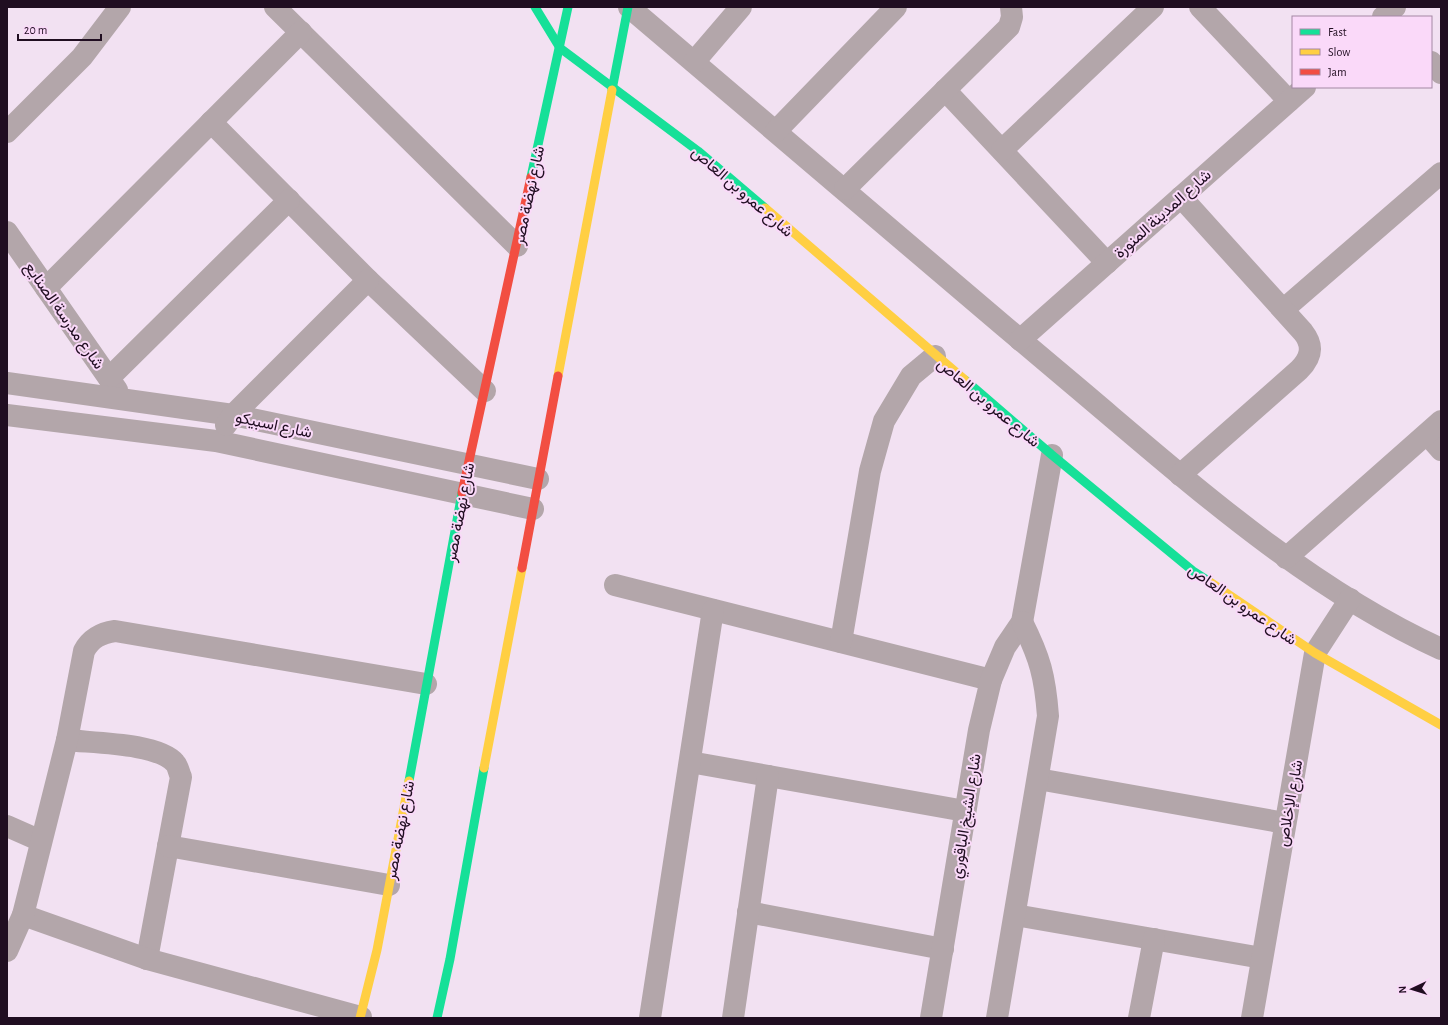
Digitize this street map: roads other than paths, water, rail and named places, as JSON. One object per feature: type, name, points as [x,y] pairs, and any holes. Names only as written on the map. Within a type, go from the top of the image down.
[{"type":"street","points":[[7,132],[82,57],[120,7]]},
{"type":"street","points":[[275,7],[517,246]]},
{"type":"street","points":[[535,7],[560,48]]},
{"type":"street","name":"شارع نهضة مصر","points":[[361,1018],[377,950],[462,493],[568,7]]},
{"type":"street","points":[[437,1018],[450,959],[464,870],[612,87],[629,7],[845,189],[1020,340],[1180,474],[1286,558],[1407,634],[1441,649]]},
{"type":"street","points":[[694,62],[741,7]]},
{"type":"street","points":[[776,132],[896,7]]},
{"type":"street","points":[[845,189],[1009,27],[1012,17],[1011,7]]},
{"type":"street","points":[[1002,150],[1153,7]]},
{"type":"street","points":[[1200,7],[1297,94]]},
{"type":"street","points":[[46,288],[301,32]]},
{"type":"street","name":"شارع عمرو بن العاص","points":[[560,48],[698,151],[935,356],[1193,571],[1314,653],[1441,726]]},
{"type":"street","points":[[1432,63],[1441,73]]},
{"type":"street","points":[[946,90],[1107,263]]},
{"type":"street","name":"شارع المدينة المنورة","points":[[1020,340],[1297,94]]},
{"type":"street","points":[[211,122],[368,280],[485,391]]},
{"type":"street","points":[[1284,309],[1441,174]]},
{"type":"street","points":[[1180,474],[1305,364],[1310,356],[1311,348],[1309,339],[1284,309],[1181,197]]},
{"type":"street","points":[[109,378],[289,200]]},
{"type":"street","name":"شارع مدرسة الصنايع","points":[[7,232],[122,398]]},
{"type":"street","points":[[216,441],[233,415],[368,280]]},
{"type":"street","points":[[841,642],[870,471],[884,421],[911,376],[935,356]]},
{"type":"street","name":"شارع اسبيكو","points":[[7,383],[122,398],[233,415],[538,479]]},
{"type":"street","name":"شارع اسبيكو","points":[[7,415],[216,441],[533,509]]},
{"type":"street","points":[[1286,558],[1434,427],[1441,450]]},
{"type":"street","name":"شارع الشيخ الباقوري","points":[[931,1018],[979,730],[991,680],[1005,647],[1022,622],[1052,455]]},
{"type":"street","points":[[615,585],[991,680]]},
{"type":"street","name":"شارع الإخلاص","points":[[1252,1018],[1314,653],[1350,599]]},
{"type":"street","points":[[650,1018],[713,610]]},
{"type":"street","points":[[997,1018],[1048,716],[1046,683],[1037,652],[1022,622]]},
{"type":"street","points":[[7,951],[22,915],[67,740],[84,651],[88,643],[96,637],[115,631],[426,684]]},
{"type":"street","points":[[67,740],[147,748],[164,754],[176,764],[181,777],[147,959]]},
{"type":"street","points":[[690,762],[965,811]]},
{"type":"street","points":[[732,1018],[768,776]]},
{"type":"street","points":[[1038,778],[1285,823]]},
{"type":"street","points":[[7,826],[41,841]]},
{"type":"street","points":[[168,846],[389,885]]},
{"type":"street","points":[[748,912],[943,949]]},
{"type":"street","points":[[1015,914],[1262,958]]},
{"type":"street","points":[[22,915],[147,959],[361,1018]]},
{"type":"street","points":[[1139,1018],[1154,939]]}]
